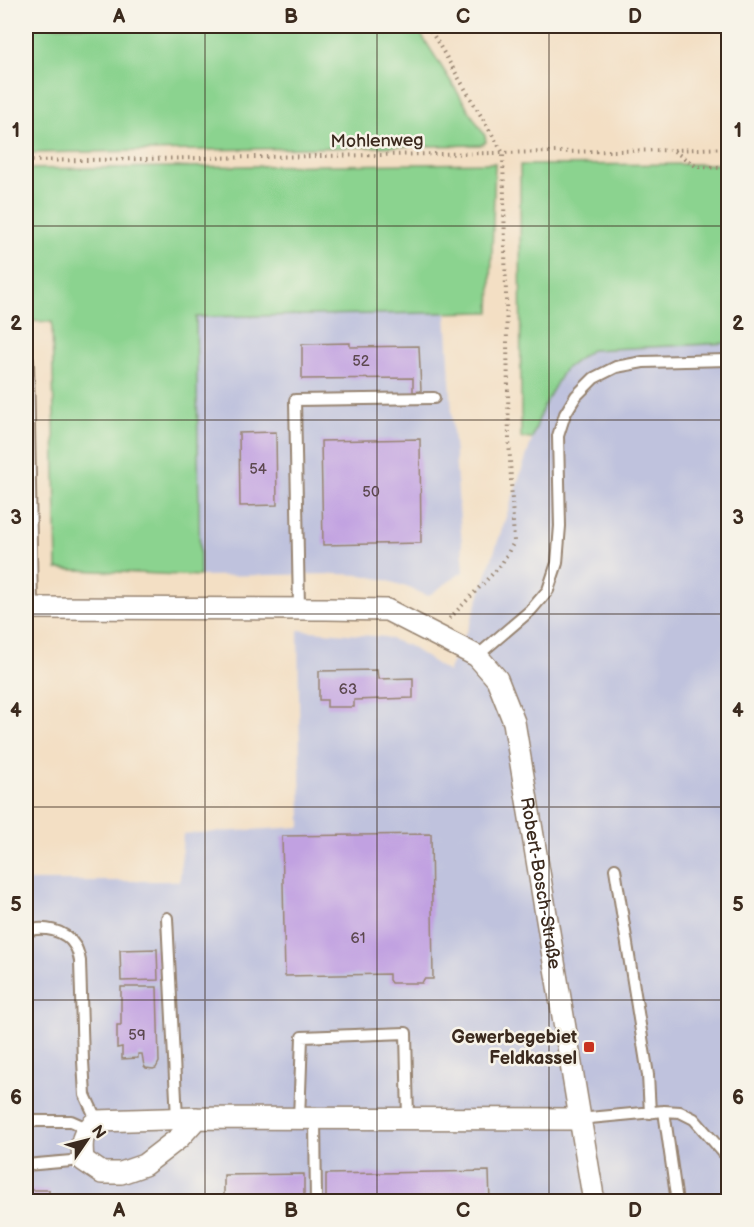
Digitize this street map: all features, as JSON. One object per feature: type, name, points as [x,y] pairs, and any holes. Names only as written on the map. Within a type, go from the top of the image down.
[{"type":"street","name":"Robert-Bosch-Straße","points":[[29,608],[387,610],[477,656],[497,679],[514,722],[594,1202]]},
{"type":"street","points":[[187,1118],[179,1138],[144,1165],[121,1173],[102,1173],[83,1160],[81,1143],[92,1125],[187,1118],[579,1119]]},
{"type":"lane","points":[[28,358],[29,608]]},
{"type":"lane","points":[[477,656],[531,610],[548,590],[558,563],[560,526],[558,436],[565,414],[576,396],[594,378],[616,367],[643,362],[729,360]]},
{"type":"lane","points":[[299,609],[295,400],[434,398]]},
{"type":"lane","points":[[615,869],[648,1075],[650,1113]]},
{"type":"lane","points":[[167,918],[187,1118]]},
{"type":"lane","points":[[26,931],[53,929],[67,937],[75,946],[78,954],[83,1061],[92,1125],[71,1121],[26,1121]]},
{"type":"lane","points":[[316,1202],[307,1119],[302,1037],[406,1033],[408,1119]]},
{"type":"lane","points":[[579,1119],[664,1111],[680,1112],[694,1119],[729,1158]]},
{"type":"lane","points":[[664,1111],[676,1202]]},
{"type":"lane","points":[[26,1165],[83,1160]]},
{"type":"path","points":[[428,26],[503,153],[509,439],[514,542],[501,565],[435,634]]},
{"type":"path","name":"Mohlenweg","points":[[26,161],[729,148]]},
{"type":"path","points":[[672,150],[697,166],[729,168]]},
{"type":"shaded area","points":[[446,313],[464,571],[428,596],[385,580],[362,575],[200,576],[196,317]]},
{"type":"shaded area","points":[[728,343],[728,1201],[26,1202],[26,881],[180,881],[183,834],[301,827],[298,630],[385,637],[409,646],[448,672],[471,621],[543,407],[564,370],[591,350]]},
{"type":"green space","points":[[26,26],[416,26],[485,136],[486,142],[481,145],[26,153]]},
{"type":"green space","points":[[495,163],[490,312],[196,317],[200,576],[57,569],[52,322],[26,321],[26,169]]},
{"type":"green space","points":[[728,164],[728,343],[591,350],[564,370],[543,407],[532,439],[521,438],[520,165]]},
{"type":"building","points":[[350,343],[350,347],[419,346],[421,391],[413,392],[413,378],[302,379],[302,344]]},
{"type":"building","points":[[276,432],[277,505],[240,506],[239,433]]},
{"type":"building","points":[[420,439],[421,543],[323,545],[321,441]]},
{"type":"building","points":[[377,670],[378,679],[413,678],[413,698],[354,700],[354,707],[327,707],[327,700],[319,700],[319,671]]},
{"type":"building","points":[[431,834],[433,979],[424,979],[422,983],[391,983],[389,974],[285,976],[282,836]]},
{"type":"building","points":[[157,949],[158,980],[121,981],[120,950]]},
{"type":"building","points":[[121,987],[157,987],[159,1062],[156,1068],[144,1066],[142,1054],[138,1054],[138,1058],[122,1059],[122,1047],[117,1048],[117,1025],[121,1025]]},
{"type":"building","points":[[489,1171],[490,1202],[326,1202],[326,1174]]},
{"type":"building","points":[[304,1174],[304,1202],[224,1202],[224,1175]]},
{"type":"building","points":[[26,1190],[49,1190],[49,1202],[26,1202]]},
{"type":"place","name":"Gewerbegebiet Feldkassel","points":[[589,1047]]}]
